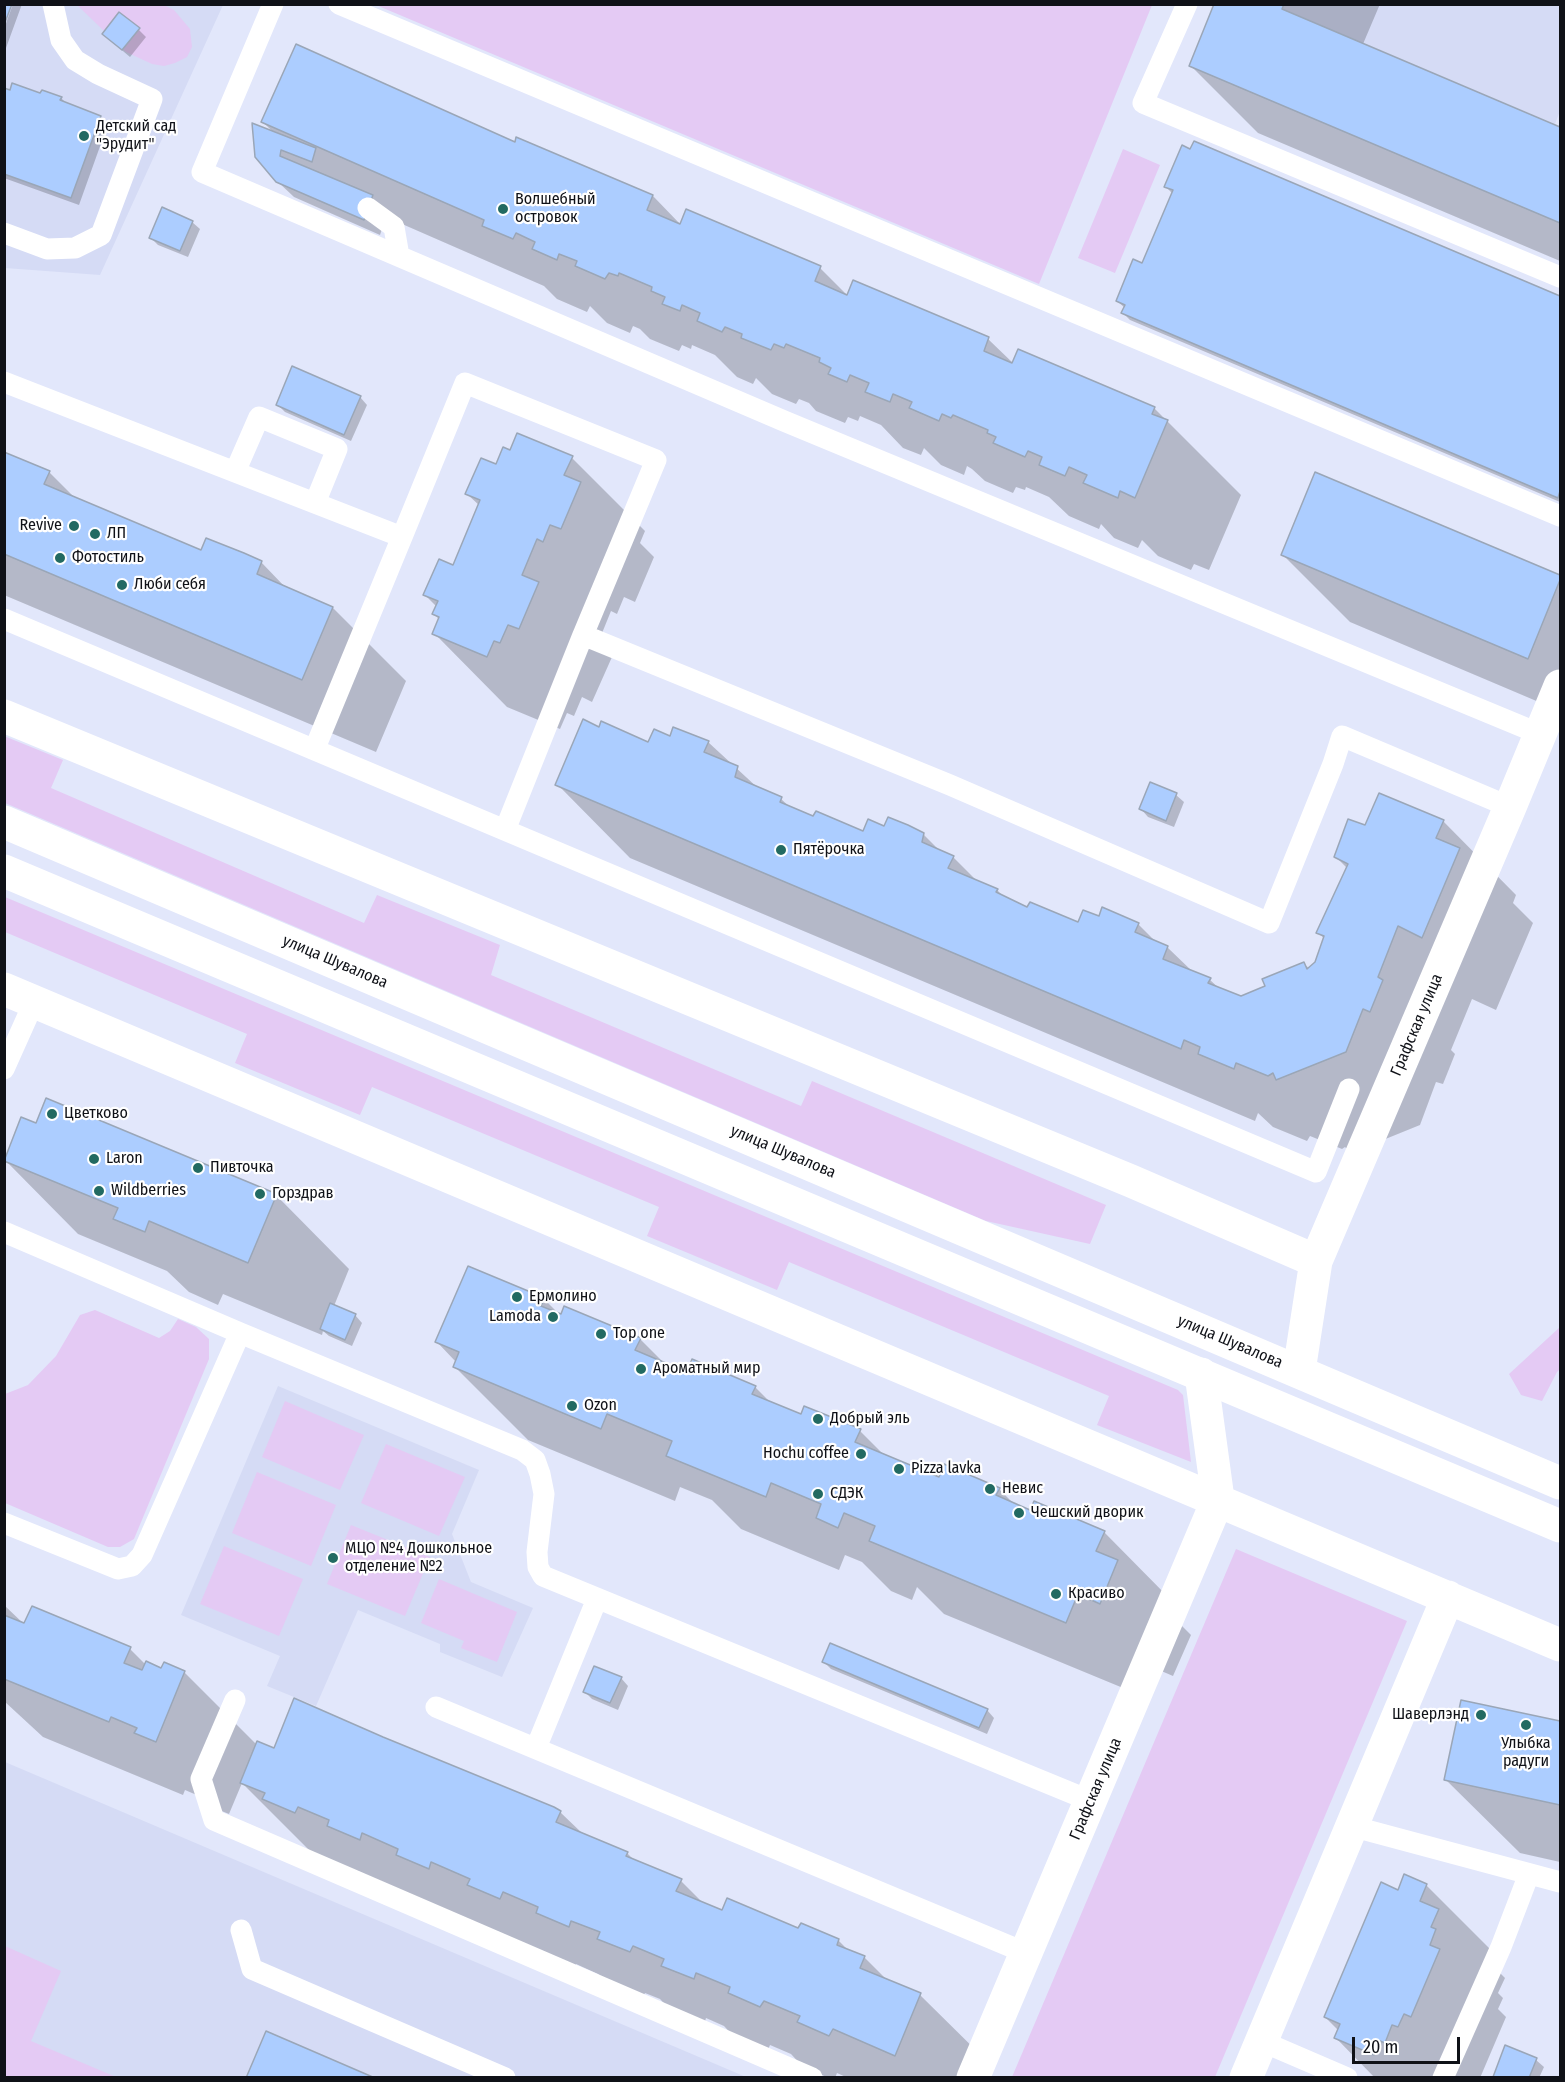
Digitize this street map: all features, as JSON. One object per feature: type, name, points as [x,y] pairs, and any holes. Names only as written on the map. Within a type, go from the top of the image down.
[{"type":"street","name":"Графская улица","points":[[1299,1371],[1316,1261],[1560,686]]},
{"type":"street","points":[[4,716],[1131,1181],[1316,1261]]},
{"type":"street","name":"улица Шувалова","points":[[4,822],[1560,1483]]},
{"type":"street","points":[[4,871],[1560,1526]]},
{"type":"street","points":[[19,995],[1560,1644]]},
{"type":"street","points":[[1201,1374],[1218,1499]]},
{"type":"street","name":"Графская улица","points":[[973,2078],[1218,1499]]},
{"type":"street","points":[[1246,2078],[1448,1597]]},
{"type":"lane","points":[[4,233],[47,249],[75,248],[101,235],[152,99],[98,74],[75,60],[61,40],[53,4]]},
{"type":"lane","points":[[273,4],[202,172],[784,421],[1540,734]]},
{"type":"lane","points":[[339,4],[1560,516]]},
{"type":"lane","points":[[1187,4],[1143,104],[1560,277]]},
{"type":"lane","points":[[368,208],[394,227],[399,256]]},
{"type":"lane","points":[[4,382],[402,537]]},
{"type":"lane","points":[[315,748],[465,383],[656,460],[505,830]]},
{"type":"lane","points":[[235,472],[259,417],[337,449],[315,503]]},
{"type":"lane","points":[[4,619],[315,748],[1316,1172],[1349,1089]]},
{"type":"lane","points":[[583,635],[950,785],[1269,923],[1342,736],[1510,807]]},
{"type":"lane","points":[[4,1069],[19,995]]},
{"type":"lane","points":[[4,1232],[522,1450],[535,1460],[544,1494],[537,1552],[537,1567],[543,1576],[1091,1801]]},
{"type":"lane","points":[[4,1523],[117,1569],[132,1566],[142,1555],[240,1333]]},
{"type":"lane","points":[[536,1748],[597,1599]]},
{"type":"lane","points":[[235,1700],[201,1779],[214,1820],[812,2078]]},
{"type":"lane","points":[[436,1707],[1026,1953]]},
{"type":"lane","points":[[1351,1826],[1560,1882]]},
{"type":"lane","points":[[1443,2078],[1501,1947],[1529,1874]]},
{"type":"lane","points":[[241,1930],[252,1969],[505,2078]]},
{"type":"lane","points":[[1261,2041],[1347,2078]]},
{"type":"shaded area","points":[[1152,4],[1039,284],[376,5]]},
{"type":"shaded area","name":"Детский сад \"Эрудит\"","points":[[4,5],[223,5],[100,275],[5,268]]},
{"type":"shaded area","points":[[77,5],[164,5],[174,10],[190,29],[192,47],[187,57],[175,63],[164,66],[152,64],[126,52]]},
{"type":"shaded area","points":[[1272,5],[1560,5],[1560,111],[1555,124]]},
{"type":"shaded area","points":[[1123,149],[1160,165],[1115,273],[1078,258]]},
{"type":"shaded area","points":[[4,736],[63,760],[51,788],[364,923],[377,895],[500,945],[491,975],[801,1106],[812,1081],[1106,1205],[1090,1244],[986,1221],[5,803]]},
{"type":"shaded area","points":[[5,897],[1178,1390],[1183,1395],[1191,1462],[1097,1425],[1109,1396],[789,1262],[777,1290],[647,1236],[659,1207],[372,1087],[360,1115],[235,1063],[247,1034],[5,932]]},
{"type":"shaded area","points":[[95,1310],[159,1338],[170,1331],[178,1319],[196,1327],[209,1339],[209,1359],[134,1539],[120,1547],[108,1547],[5,1503],[5,1394],[28,1385],[56,1356],[80,1315]]},
{"type":"shaded area","points":[[1560,1327],[1560,1369],[1542,1401],[1521,1395],[1509,1374]]},
{"type":"shaded area","name":"МЦО №4 Дошкольное отделение №2","points":[[278,1386],[479,1470],[452,1534],[471,1582],[533,1608],[502,1677],[440,1652],[440,1644],[358,1610],[316,1706],[267,1686],[280,1656],[181,1615]]},
{"type":"shaded area","points":[[285,1401],[364,1435],[340,1490],[262,1457]]},
{"type":"shaded area","points":[[386,1444],[465,1477],[439,1536],[361,1503]]},
{"type":"shaded area","points":[[257,1472],[336,1505],[311,1566],[232,1533]]},
{"type":"shaded area","points":[[351,1525],[430,1557],[405,1616],[327,1584]]},
{"type":"shaded area","points":[[224,1546],[303,1579],[279,1636],[200,1604]]},
{"type":"shaded area","points":[[1236,1549],[1407,1621],[1215,2077],[1012,2077]]},
{"type":"shaded area","points":[[439,1579],[517,1612],[497,1662],[461,1648],[464,1641],[421,1623]]},
{"type":"shaded area","points":[[5,1762],[746,2077],[5,2077]]},
{"type":"shaded area","points":[[5,1946],[61,1971],[31,2041],[116,2077],[5,2077]]},
{"type":"building","points":[[4,4],[12,4],[4,25]]},
{"type":"building","points":[[1214,4],[1284,4],[1282,9],[1560,127],[1560,223],[1189,66]]},
{"type":"building","points":[[119,12],[140,28],[122,50],[102,34]]},
{"type":"building","points":[[296,44],[515,142],[516,137],[653,195],[647,210],[680,224],[686,209],[821,266],[815,281],[847,295],[853,280],[989,337],[984,351],[1012,363],[1018,349],[1155,407],[1152,414],[1168,420],[1135,498],[1120,491],[1118,498],[1083,483],[1087,475],[1069,467],[1065,476],[1039,465],[1042,457],[1028,451],[1025,457],[993,443],[996,437],[987,433],[988,430],[953,415],[951,418],[942,414],[939,421],[909,408],[912,402],[893,394],[890,402],[865,392],[869,383],[850,375],[847,382],[828,374],[831,368],[819,362],[820,358],[786,344],[784,348],[774,344],[771,350],[741,338],[742,334],[725,327],[722,332],[697,321],[700,313],[682,305],[680,311],[662,304],[665,297],[651,291],[652,287],[619,273],[618,276],[609,273],[605,279],[575,266],[577,261],[559,254],[557,260],[532,249],[535,242],[516,233],[513,239],[482,226],[484,220],[261,122]]},
{"type":"building","points":[[12,83],[40,93],[42,90],[62,97],[60,100],[101,116],[71,198],[4,174],[4,88],[10,90]]},
{"type":"building","points":[[252,123],[316,148],[312,162],[281,150],[280,156],[373,195],[364,220],[276,182],[255,157]]},
{"type":"building","points":[[1194,141],[1560,296],[1560,491],[1558,498],[1121,313],[1125,305],[1116,301],[1133,259],[1142,263],[1173,190],[1164,187],[1182,145],[1190,149]]},
{"type":"building","points":[[162,207],[193,221],[180,251],[149,238]]},
{"type":"building","points":[[292,366],[361,396],[344,435],[276,405]]},
{"type":"building","points":[[517,433],[573,456],[564,475],[581,482],[561,529],[550,525],[543,542],[537,539],[522,575],[539,582],[519,629],[508,625],[500,643],[494,641],[487,657],[432,634],[439,617],[432,614],[438,601],[423,595],[439,559],[453,565],[480,500],[465,494],[481,458],[496,464],[503,447],[510,450]]},
{"type":"building","points":[[4,452],[50,471],[44,484],[201,550],[206,538],[244,553],[262,561],[257,574],[333,607],[302,680],[4,554]]},
{"type":"building","points":[[1315,472],[1560,575],[1528,659],[1281,555]]},
{"type":"building","points":[[583,719],[599,727],[601,721],[648,742],[654,729],[670,736],[673,727],[709,741],[704,752],[738,766],[735,777],[782,797],[780,802],[813,816],[816,811],[863,831],[868,819],[884,826],[888,817],[908,825],[924,833],[922,842],[954,856],[948,868],[998,889],[996,892],[1027,907],[1030,902],[1078,922],[1083,910],[1099,916],[1102,907],[1139,923],[1135,932],[1168,946],[1163,959],[1211,978],[1208,983],[1241,996],[1265,986],[1262,979],[1304,962],[1307,969],[1315,962],[1324,936],[1316,933],[1348,864],[1334,857],[1348,819],[1365,825],[1379,793],[1444,820],[1436,838],[1460,848],[1422,938],[1398,926],[1378,977],[1383,980],[1370,1012],[1363,1009],[1346,1052],[1276,1080],[1273,1073],[1268,1076],[1236,1063],[1234,1069],[1198,1054],[1200,1047],[1184,1040],[1181,1049],[555,785]]},
{"type":"building","points":[[1150,782],[1177,793],[1166,821],[1139,809]]},
{"type":"building","points":[[46,1098],[277,1194],[248,1263],[149,1221],[145,1232],[113,1219],[118,1208],[4,1161],[21,1117],[36,1123]]},
{"type":"building","points":[[468,1266],[545,1298],[541,1306],[561,1314],[564,1306],[641,1338],[635,1350],[687,1372],[692,1359],[756,1386],[752,1394],[801,1414],[804,1406],[861,1429],[855,1442],[939,1477],[944,1464],[1000,1488],[996,1495],[1030,1510],[1034,1501],[1105,1531],[1096,1551],[1118,1560],[1100,1604],[1078,1594],[1066,1623],[869,1541],[875,1526],[844,1513],[838,1528],[816,1518],[821,1504],[771,1483],[766,1497],[666,1456],[672,1441],[607,1414],[601,1429],[453,1367],[459,1352],[435,1342]]},
{"type":"building","points":[[330,1303],[356,1314],[345,1340],[320,1329]]},
{"type":"building","points":[[32,1606],[131,1647],[124,1663],[142,1670],[146,1661],[161,1668],[164,1662],[185,1671],[156,1742],[134,1733],[137,1728],[111,1717],[109,1722],[4,1679],[4,1615],[24,1623]]},
{"type":"building","points":[[830,1643],[988,1709],[979,1728],[822,1662]]},
{"type":"building","points":[[594,1666],[622,1677],[610,1703],[583,1692]]},
{"type":"building","points":[[294,1698],[554,1807],[561,1811],[556,1822],[628,1852],[626,1856],[682,1879],[676,1891],[722,1910],[727,1898],[798,1928],[801,1923],[839,1939],[837,1945],[865,1956],[860,1968],[921,1993],[895,2056],[833,2029],[829,2036],[797,2022],[800,2016],[764,2001],[760,2007],[728,1993],[730,1987],[696,1973],[694,1979],[661,1966],[664,1959],[633,1946],[630,1952],[597,1939],[600,1932],[571,1921],[569,1927],[536,1913],[538,1907],[503,1892],[500,1899],[467,1885],[470,1879],[431,1862],[429,1869],[396,1855],[398,1849],[362,1833],[360,1840],[327,1826],[329,1820],[298,1807],[295,1813],[262,1799],[265,1793],[240,1783],[257,1741],[274,1748]]},
{"type":"building","points":[[1461,1700],[1560,1721],[1560,1805],[1444,1780]]},
{"type":"building","points":[[1404,1874],[1427,1884],[1420,1901],[1439,1909],[1431,1927],[1436,1929],[1430,1945],[1440,1949],[1411,2017],[1404,2014],[1398,2027],[1392,2025],[1385,2043],[1380,2041],[1374,2055],[1334,2038],[1340,2024],[1324,2017],[1381,1882],[1398,1890]]},
{"type":"building","points":[[266,2031],[375,2078],[246,2078]]},
{"type":"building","points":[[1505,2045],[1537,2058],[1529,2078],[1493,2077]]},
{"type":"place","name":"Детский сад \"Эрудит\"","points":[[84,136]]},
{"type":"place","name":"Волшебный островок","points":[[503,209]]},
{"type":"place","name":"Revive","points":[[74,526]]},
{"type":"place","name":"ЛП","points":[[95,534]]},
{"type":"place","name":"Фотостиль","points":[[60,558]]},
{"type":"place","name":"Люби себя","points":[[122,585]]},
{"type":"place","name":"Пятёрочка","points":[[781,850]]},
{"type":"place","name":"Цветково","points":[[52,1114]]},
{"type":"place","name":"Laron","points":[[94,1159]]},
{"type":"place","name":"Пивточка","points":[[198,1168]]},
{"type":"place","name":"Wildberries","points":[[99,1191]]},
{"type":"place","name":"Горздрав","points":[[260,1194]]},
{"type":"place","name":"Ермолино","points":[[517,1297]]},
{"type":"place","name":"Lamoda","points":[[553,1317]]},
{"type":"place","name":"Top one","points":[[601,1334]]},
{"type":"place","name":"Ароматный мир","points":[[641,1369]]},
{"type":"place","name":"Ozon","points":[[572,1406]]},
{"type":"place","name":"Добрый эль","points":[[818,1419]]},
{"type":"place","name":"Hochu coffee","points":[[861,1454]]},
{"type":"place","name":"Pizza lavka","points":[[899,1469]]},
{"type":"place","name":"Невис","points":[[990,1489]]},
{"type":"place","name":"СДЭК","points":[[818,1494]]},
{"type":"place","name":"Чешский дворик","points":[[1019,1513]]},
{"type":"place","name":"МЦО №4 Дошкольное отделение №2","points":[[333,1558]]},
{"type":"place","name":"Красиво","points":[[1056,1594]]},
{"type":"place","name":"Шаверлэнд","points":[[1481,1715]]},
{"type":"place","name":"Улыбка радуги","points":[[1526,1725]]}]
